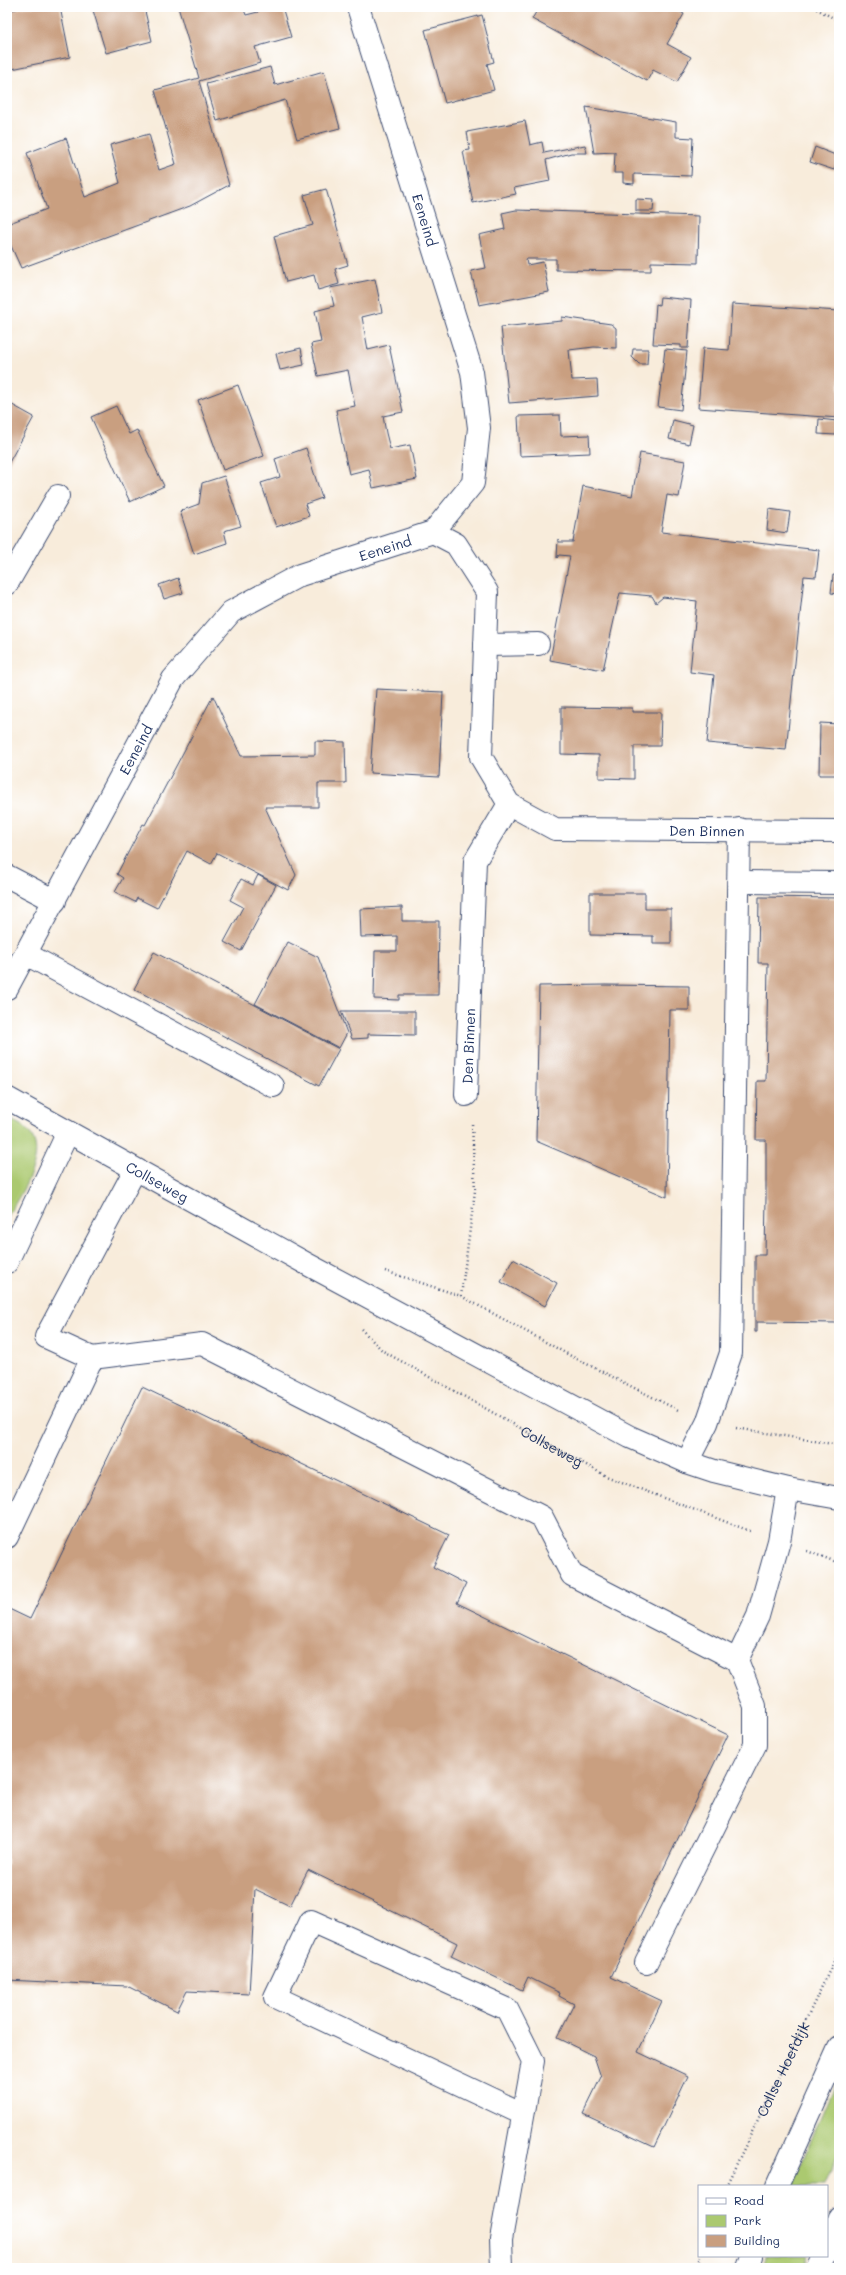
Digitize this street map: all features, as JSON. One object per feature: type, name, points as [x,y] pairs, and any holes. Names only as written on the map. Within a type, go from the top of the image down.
[{"type":"street","name":"Eeneind","points":[[7,988],[55,902],[173,679],[231,612],[300,575],[432,532],[473,483],[479,428],[472,372],[358,7]]},
{"type":"street","points":[[7,584],[58,496]]},
{"type":"street","points":[[432,532],[456,544],[487,592],[481,757],[509,804]]},
{"type":"street","points":[[485,645],[538,644]]},
{"type":"street","name":"Den Binnen","points":[[466,1095],[475,861],[509,804],[555,829],[739,829],[839,831]]},
{"type":"street","points":[[686,1462],[707,1423],[730,1353],[739,829]]},
{"type":"street","points":[[7,876],[55,902]]},
{"type":"street","points":[[739,882],[839,883]]},
{"type":"street","points":[[26,954],[273,1086]]},
{"type":"street","name":"Collseweg","points":[[7,1098],[135,1170],[630,1437],[686,1462],[714,1471],[788,1489],[839,1498]]},
{"type":"street","points":[[7,1262],[68,1132]]},
{"type":"street","points":[[135,1170],[46,1337],[92,1358],[202,1344],[542,1517],[572,1575],[737,1660],[755,1706],[756,1745],[646,1963]]},
{"type":"street","points":[[7,1537],[92,1358]]},
{"type":"street","points":[[737,1660],[758,1616],[779,1541],[788,1489]]},
{"type":"street","points":[[502,2268],[501,2239],[533,2061],[507,2009],[311,1921],[275,1997],[523,2114]]},
{"type":"street","points":[[777,2185],[839,2048]]},
{"type":"street","points":[[828,2245],[839,2217]]},
{"type":"street","points":[[748,2268],[752,2257]]},
{"type":"street","points":[[819,2268],[824,2257]]},
{"type":"path","points":[[813,7],[839,21]]},
{"type":"path","name":"Den Binnen","points":[[461,1296],[475,1191],[472,1113],[466,1095]]},
{"type":"path","points":[[378,1270],[386,1271],[461,1296],[571,1356],[707,1423],[839,1445]]},
{"type":"path","name":"Collseweg","points":[[356,1324],[383,1351],[606,1476],[839,1563]]},
{"type":"path","name":"Collse Hoefdijk","points":[[726,2185],[839,1951]]},
{"type":"path","points":[[697,2268],[700,2257]]},
{"type":"green space","points":[[7,1118],[26,1129],[33,1138],[36,1149],[35,1161],[31,1174],[7,1218]]},
{"type":"green space","points":[[839,2073],[839,2152],[825,2185],[792,2185]]},
{"type":"green space","points":[[766,2257],[807,2257],[804,2268],[763,2268]]},
{"type":"building","points":[[25,7],[60,7],[70,57],[7,70],[7,11]]},
{"type":"building","points":[[92,7],[144,7],[152,41],[106,53]]},
{"type":"building","points":[[178,7],[243,7],[246,15],[258,12],[257,7],[292,7],[283,10],[291,37],[255,47],[260,63],[199,81],[229,185],[190,206],[21,268],[7,237],[7,224],[47,209],[27,153],[66,138],[85,197],[120,183],[110,145],[149,134],[159,170],[176,164],[155,90],[199,78]]},
{"type":"building","points":[[539,7],[672,7],[684,14],[667,44],[691,57],[677,82],[653,70],[647,81],[532,19]]},
{"type":"building","points":[[482,15],[494,62],[487,64],[494,90],[445,103],[425,30]]},
{"type":"building","points":[[270,67],[275,85],[324,71],[340,128],[297,139],[285,100],[217,121],[206,84]]},
{"type":"building","points":[[586,107],[676,122],[676,137],[693,138],[691,176],[634,174],[634,184],[623,183],[623,173],[614,173],[615,152],[594,153]]},
{"type":"building","points":[[525,121],[530,145],[542,142],[544,153],[585,145],[587,153],[571,153],[546,160],[550,181],[514,188],[516,194],[473,203],[463,151],[470,150],[467,132]]},
{"type":"building","points":[[815,147],[838,156],[834,170],[810,162]]},
{"type":"building","points":[[326,189],[348,265],[335,269],[339,284],[318,290],[314,275],[286,282],[274,236],[313,225],[304,195]]},
{"type":"building","points":[[636,199],[654,200],[653,211],[636,211]]},
{"type":"building","points":[[516,210],[699,216],[698,263],[651,262],[651,271],[556,270],[556,259],[526,259],[527,265],[543,262],[549,292],[479,305],[471,271],[486,268],[479,235],[505,229],[502,213]]},
{"type":"building","points":[[375,279],[382,312],[362,317],[368,350],[389,345],[403,412],[383,416],[386,433],[390,449],[410,445],[417,479],[373,488],[369,469],[349,474],[342,442],[336,410],[355,406],[348,370],[318,376],[311,344],[321,342],[315,311],[334,306],[330,288]]},
{"type":"building","points":[[660,297],[691,300],[688,348],[681,348],[681,345],[653,344],[656,304],[659,305]]},
{"type":"building","points":[[732,304],[839,311],[839,418],[698,408],[703,348],[729,350]]},
{"type":"building","points":[[562,317],[611,324],[616,328],[616,348],[594,347],[569,350],[572,380],[597,379],[598,396],[509,403],[501,327],[562,321]]},
{"type":"building","points":[[301,348],[304,365],[280,370],[276,354]]},
{"type":"building","points":[[633,349],[648,349],[647,364],[639,364],[632,357]]},
{"type":"building","points":[[665,349],[687,351],[681,410],[658,407]]},
{"type":"building","points":[[238,385],[264,456],[223,470],[198,400]]},
{"type":"building","points":[[7,402],[34,417],[7,466]]},
{"type":"building","points":[[116,406],[129,434],[137,430],[164,486],[130,502],[91,417]]},
{"type":"building","points":[[560,415],[561,436],[589,435],[590,453],[520,456],[518,416]]},
{"type":"building","points":[[819,419],[837,421],[836,435],[818,434]]},
{"type":"building","points":[[673,420],[693,425],[689,444],[669,439]]},
{"type":"building","points":[[306,448],[322,498],[305,504],[309,516],[276,527],[261,483],[280,477],[275,459]]},
{"type":"building","points":[[640,453],[685,461],[679,497],[667,495],[661,532],[819,550],[816,577],[804,576],[786,750],[707,743],[714,675],[690,672],[697,601],[663,597],[656,603],[652,596],[620,593],[603,670],[550,660],[570,556],[559,555],[557,558],[558,539],[559,542],[573,542],[583,486],[632,496]]},
{"type":"building","points":[[224,476],[241,526],[224,531],[227,543],[194,554],[180,511],[199,504],[202,483]]},
{"type":"building","points":[[769,509],[790,512],[787,533],[767,530]]},
{"type":"building","points":[[833,575],[839,576],[839,594],[831,593]]},
{"type":"building","points":[[178,578],[183,593],[164,599],[159,585]]},
{"type":"building","points":[[376,689],[443,692],[439,777],[370,773]]},
{"type":"building","points":[[213,696],[241,756],[315,755],[315,741],[345,742],[346,783],[318,783],[318,807],[265,807],[296,875],[288,890],[217,853],[211,864],[187,851],[157,908],[137,898],[135,902],[115,892],[123,878],[117,874],[143,824],[145,825]]},
{"type":"building","points":[[561,707],[632,708],[632,712],[661,712],[660,746],[634,746],[634,779],[599,778],[599,755],[561,754]]},
{"type":"building","points":[[820,723],[839,724],[839,775],[819,775]]},
{"type":"building","points":[[258,875],[276,885],[241,951],[224,942],[243,907],[230,900],[241,879],[253,885]]},
{"type":"building","points":[[590,893],[645,893],[645,909],[671,909],[671,943],[653,943],[653,936],[590,935]]},
{"type":"building","points":[[759,897],[839,898],[839,1323],[757,1322],[757,1332],[755,1332],[755,1255],[765,1255],[766,1197],[766,1140],[756,1140],[757,1081],[766,1081],[768,963],[758,963]]},
{"type":"building","points":[[402,907],[402,921],[439,921],[438,995],[399,995],[399,1000],[374,999],[375,951],[397,951],[397,936],[361,937],[360,909]]},
{"type":"building","points":[[288,942],[318,957],[347,1033],[339,1048],[255,1004]]},
{"type":"building","points":[[154,952],[339,1049],[319,1086],[134,989]]},
{"type":"building","points":[[539,986],[689,986],[689,1010],[670,1010],[667,1197],[536,1141]]},
{"type":"building","points":[[341,1011],[415,1011],[415,1035],[368,1034],[368,1038],[352,1039]]},
{"type":"building","points":[[513,1259],[557,1283],[545,1306],[501,1282]]},
{"type":"building","points":[[142,1387],[449,1535],[433,1567],[466,1584],[457,1603],[728,1735],[611,1977],[662,2001],[638,2052],[688,2076],[654,2147],[583,2114],[601,2077],[594,2056],[557,2038],[574,2004],[559,1996],[560,1993],[528,1977],[522,1990],[451,1956],[457,1943],[308,1870],[290,1906],[255,1889],[249,1994],[187,1991],[177,2011],[127,1986],[7,1980],[7,1608],[30,1619]]}]
